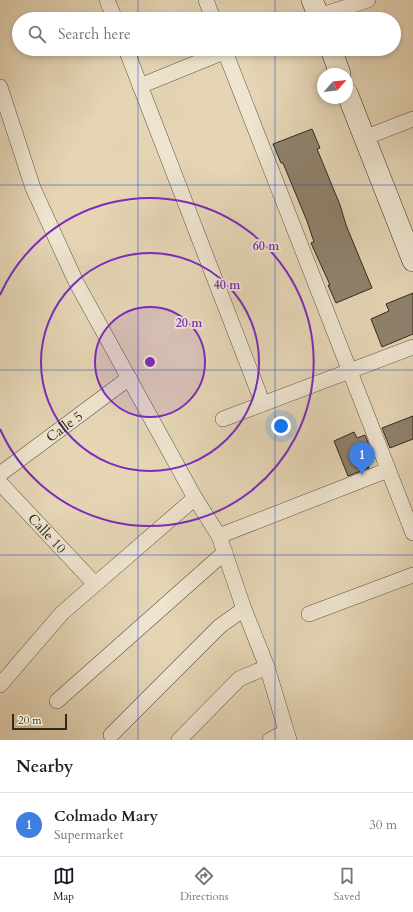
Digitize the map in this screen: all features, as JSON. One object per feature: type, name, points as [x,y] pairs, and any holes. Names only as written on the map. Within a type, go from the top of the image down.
[{"type":"street","points":[[107,0],[112,12]]},
{"type":"street","points":[[206,0],[210,12]]},
{"type":"street","points":[[319,12],[368,0]]},
{"type":"street","points":[[129,56],[263,404]]},
{"type":"street","points":[[140,86],[212,56]]},
{"type":"street","points":[[229,56],[413,533]]},
{"type":"street","points":[[334,56],[338,68]]},
{"type":"street","points":[[0,87],[33,188],[76,282],[196,498],[219,536],[244,610],[267,667],[288,736],[270,740]]},
{"type":"street","points":[[351,104],[364,138],[407,228],[413,261]]},
{"type":"street","points":[[364,138],[413,119]]},
{"type":"street","points":[[223,419],[413,347]]},
{"type":"street","name":"Calle 5","points":[[0,474],[129,378]]},
{"type":"street","points":[[219,536],[388,470]]},
{"type":"street","name":"Calle 10","points":[[0,483],[95,584]]},
{"type":"street","points":[[0,685],[62,613],[196,498]]},
{"type":"street","points":[[57,701],[225,552]]},
{"type":"street","points":[[309,614],[413,575]]},
{"type":"street","points":[[111,735],[220,626],[244,610]]},
{"type":"street","points":[[179,740],[239,679],[267,667]]},
{"type":"building","points":[[312,129],[320,148],[317,149],[372,288],[336,303],[328,285],[330,285],[311,243],[314,242],[307,221],[283,163],[281,163],[273,144]]},
{"type":"building","points":[[413,293],[413,334],[382,347],[371,319],[389,311],[386,304]]},
{"type":"building","points":[[413,416],[413,439],[390,448],[382,428]]},
{"type":"building","points":[[354,432],[357,438],[365,435],[373,455],[365,458],[369,468],[348,476],[334,441]]},
{"type":"place","name":"Colmado Mary","points":[[362,475]]}]
